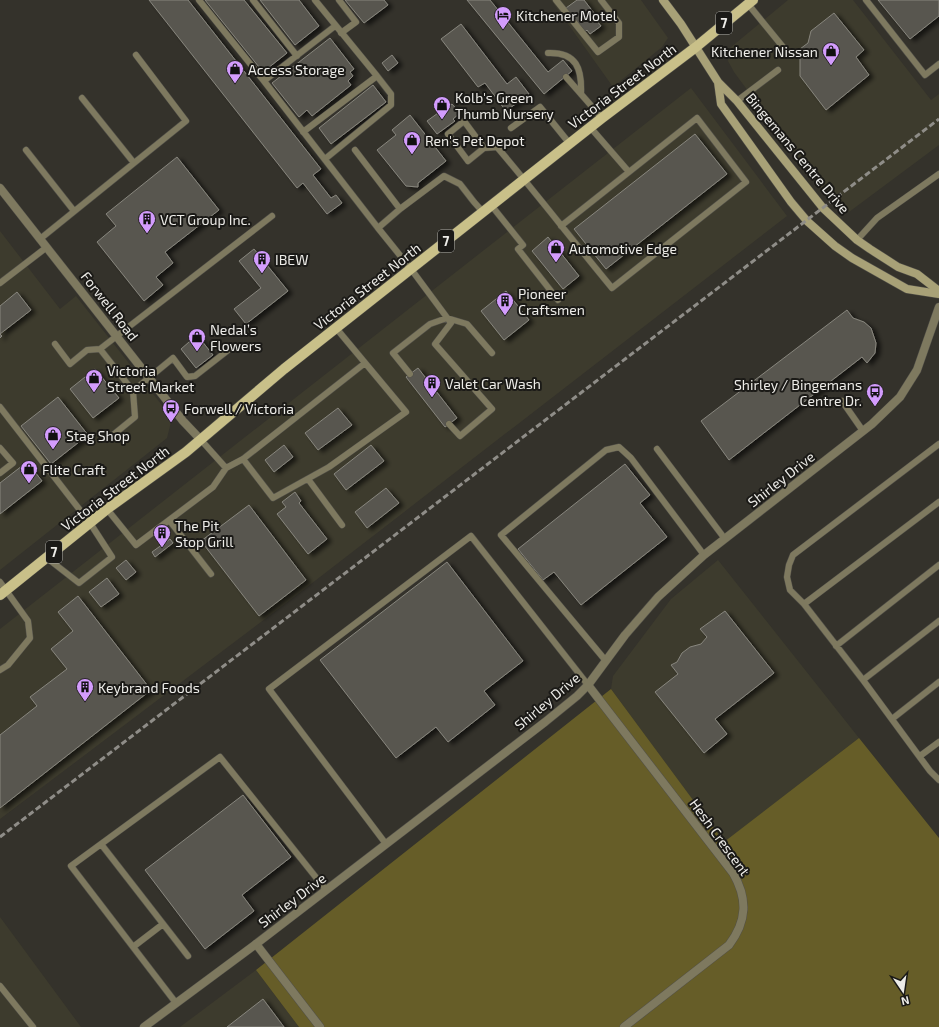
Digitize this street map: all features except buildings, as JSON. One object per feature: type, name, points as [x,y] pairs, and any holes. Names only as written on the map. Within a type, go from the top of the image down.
[{"type":"main road","name":"Bingemans Centre Drive","points":[[663,0],[696,47],[718,82],[737,101],[823,208],[857,240],[898,267],[917,274],[939,290]]},
{"type":"main road","name":"Victoria Street North","points":[[2,589],[47,558],[107,509],[186,452],[284,369],[590,127],[696,47],[750,2]]},
{"type":"main road","name":"Bingemans Centre Drive","points":[[718,82],[721,104],[787,196],[807,221],[835,246],[852,258],[907,289],[939,294]]},
{"type":"street","name":"Forwell Road","points":[[0,188],[183,421],[201,440]]},
{"type":"street","name":"Shirley Drive","points":[[144,1027],[256,944],[577,696],[588,685],[626,635],[658,598],[704,555],[864,430],[900,397],[917,370],[939,307]]},
{"type":"street","name":"Hesh Crescent","points":[[588,685],[732,873],[742,891],[744,900],[744,910],[741,924],[735,938],[729,945],[624,1027]]},
{"type":"street","points":[[256,944],[320,1027]]},
{"type":"lane","points":[[199,0],[411,269],[449,320]]},
{"type":"lane","points":[[253,0],[297,56]]},
{"type":"lane","points":[[314,0],[391,94],[391,105],[325,159]]},
{"type":"lane","points":[[339,0],[356,22],[341,33]]},
{"type":"lane","points":[[556,0],[598,52],[619,37],[619,23],[601,0]]},
{"type":"lane","points":[[866,0],[925,75],[939,64]]},
{"type":"lane","points":[[750,2],[783,47]]},
{"type":"lane","points":[[264,81],[335,26]]},
{"type":"lane","points":[[548,53],[559,52],[571,57],[579,68],[582,80],[581,94]]},
{"type":"lane","points":[[40,239],[186,121],[136,55]]},
{"type":"lane","points":[[737,101],[778,70]]},
{"type":"lane","points":[[303,132],[377,76]]},
{"type":"lane","points":[[566,77],[602,118]]},
{"type":"lane","points":[[82,98],[134,163]]},
{"type":"lane","points":[[511,128],[540,107],[570,144]]},
{"type":"lane","points":[[484,148],[464,121],[448,134],[468,161],[484,148],[497,147],[561,226],[612,288],[746,182],[697,118],[561,226]]},
{"type":"lane","points":[[590,127],[629,172]]},
{"type":"lane","points":[[26,150],[74,211]]},
{"type":"lane","points":[[355,150],[400,209]]},
{"type":"lane","points":[[857,240],[877,218],[939,174]]},
{"type":"lane","points":[[378,228],[400,209],[444,176],[460,184],[474,202],[487,209],[523,245],[518,249],[558,300]]},
{"type":"lane","points":[[55,344],[70,364],[87,350],[100,349],[272,216]]},
{"type":"lane","points":[[0,283],[47,247]]},
{"type":"lane","points":[[449,320],[435,344],[492,410],[460,436],[449,424]]},
{"type":"lane","points":[[410,374],[393,353],[430,324],[449,320],[467,324],[492,353]]},
{"type":"lane","points":[[243,459],[273,498],[329,467],[406,412],[336,328]]},
{"type":"lane","points":[[100,349],[133,391],[135,417],[108,439]]},
{"type":"lane","points":[[133,391],[173,358],[187,377],[195,376],[227,351]]},
{"type":"lane","points":[[107,509],[136,545],[213,487],[226,468],[243,459],[365,363]]},
{"type":"lane","points":[[842,401],[864,430]]},
{"type":"lane","points":[[0,407],[90,524],[112,556],[79,583],[47,558]]},
{"type":"lane","points":[[201,440],[226,468]]},
{"type":"lane","points":[[939,444],[793,555],[789,565],[788,577],[790,590],[804,604],[863,680],[920,756],[930,772],[939,780]]},
{"type":"lane","points":[[606,661],[501,535],[606,450],[619,446],[631,458],[704,555]]},
{"type":"lane","points":[[0,448],[13,463],[0,473]]},
{"type":"lane","points":[[657,449],[725,539]]},
{"type":"lane","points":[[308,479],[342,525]]},
{"type":"lane","points":[[804,604],[939,502]]},
{"type":"lane","points":[[169,520],[211,574]]},
{"type":"lane","points":[[386,844],[269,689],[472,536],[588,685]]},
{"type":"lane","points":[[836,646],[939,565]]},
{"type":"lane","points":[[0,670],[8,665],[30,638],[28,621],[2,589]]},
{"type":"lane","points":[[863,680],[939,620]]},
{"type":"lane","points":[[892,719],[939,682]]},
{"type":"lane","points":[[920,756],[939,742]]},
{"type":"lane","points":[[176,1003],[71,866],[220,757],[326,890]]},
{"type":"lane","points":[[101,844],[188,956]]},
{"type":"lane","points":[[133,947],[163,924]]},
{"type":"lane","points":[[0,986],[33,1027]]},
{"type":"shaded area","points":[[551,0],[641,0],[668,38],[662,47],[613,87]]},
{"type":"shaded area","points":[[788,0],[853,0],[931,100],[939,94],[939,145],[849,212],[817,185],[734,72],[728,61],[730,48]]},
{"type":"shaded area","points":[[691,88],[787,216],[298,594],[0,819],[0,629]]},
{"type":"shaded area","points":[[0,231],[60,309],[76,296],[172,418],[167,438],[0,570]]},
{"type":"shaded area","points":[[718,560],[859,738],[724,843],[611,689],[613,676],[671,599]]},
{"type":"shaded area","points":[[611,689],[724,842],[859,738],[939,838],[939,1027],[299,1027],[256,970]]},
{"type":"shaded area","points":[[0,917],[81,1027],[0,1027]]},
{"type":"shaded area","points":[[256,970],[299,1027],[180,1027]]},
{"type":"railway","points":[[0,837],[939,119]]},
{"type":"place","name":"Kitchener Motel","points":[[503,30]]},
{"type":"place","name":"Kitchener Nissan","points":[[831,66]]},
{"type":"place","name":"Access Storage","points":[[235,84]]},
{"type":"place","name":"Kolb's Green Thumb Nursery","points":[[442,120]]},
{"type":"place","name":"Ren's Pet Depot","points":[[412,155]]},
{"type":"place","name":"VCT Group Inc.","points":[[147,234]]},
{"type":"place","name":"Automotive Edge","points":[[556,263]]},
{"type":"place","name":"IBEW","points":[[262,274]]},
{"type":"place","name":"Pioneer Craftsmen","points":[[505,316]]},
{"type":"place","name":"Nedal’s Flowers","points":[[197,352]]},
{"type":"place","name":"Victoria Street Market","points":[[94,393]]},
{"type":"place","name":"Valet Car Wash","points":[[432,398]]},
{"type":"place","name":"Shirley / Bingemans Centre Dr.","points":[[875,407]]},
{"type":"place","name":"Forwell / Victoria","points":[[171,423]]},
{"type":"place","name":"Stag Shop","points":[[53,450]]},
{"type":"place","name":"Flite Craft","points":[[29,484]]},
{"type":"place","name":"The Pit Stop Grill","points":[[162,548]]},
{"type":"place","name":"Keybrand Foods","points":[[85,702]]}]
